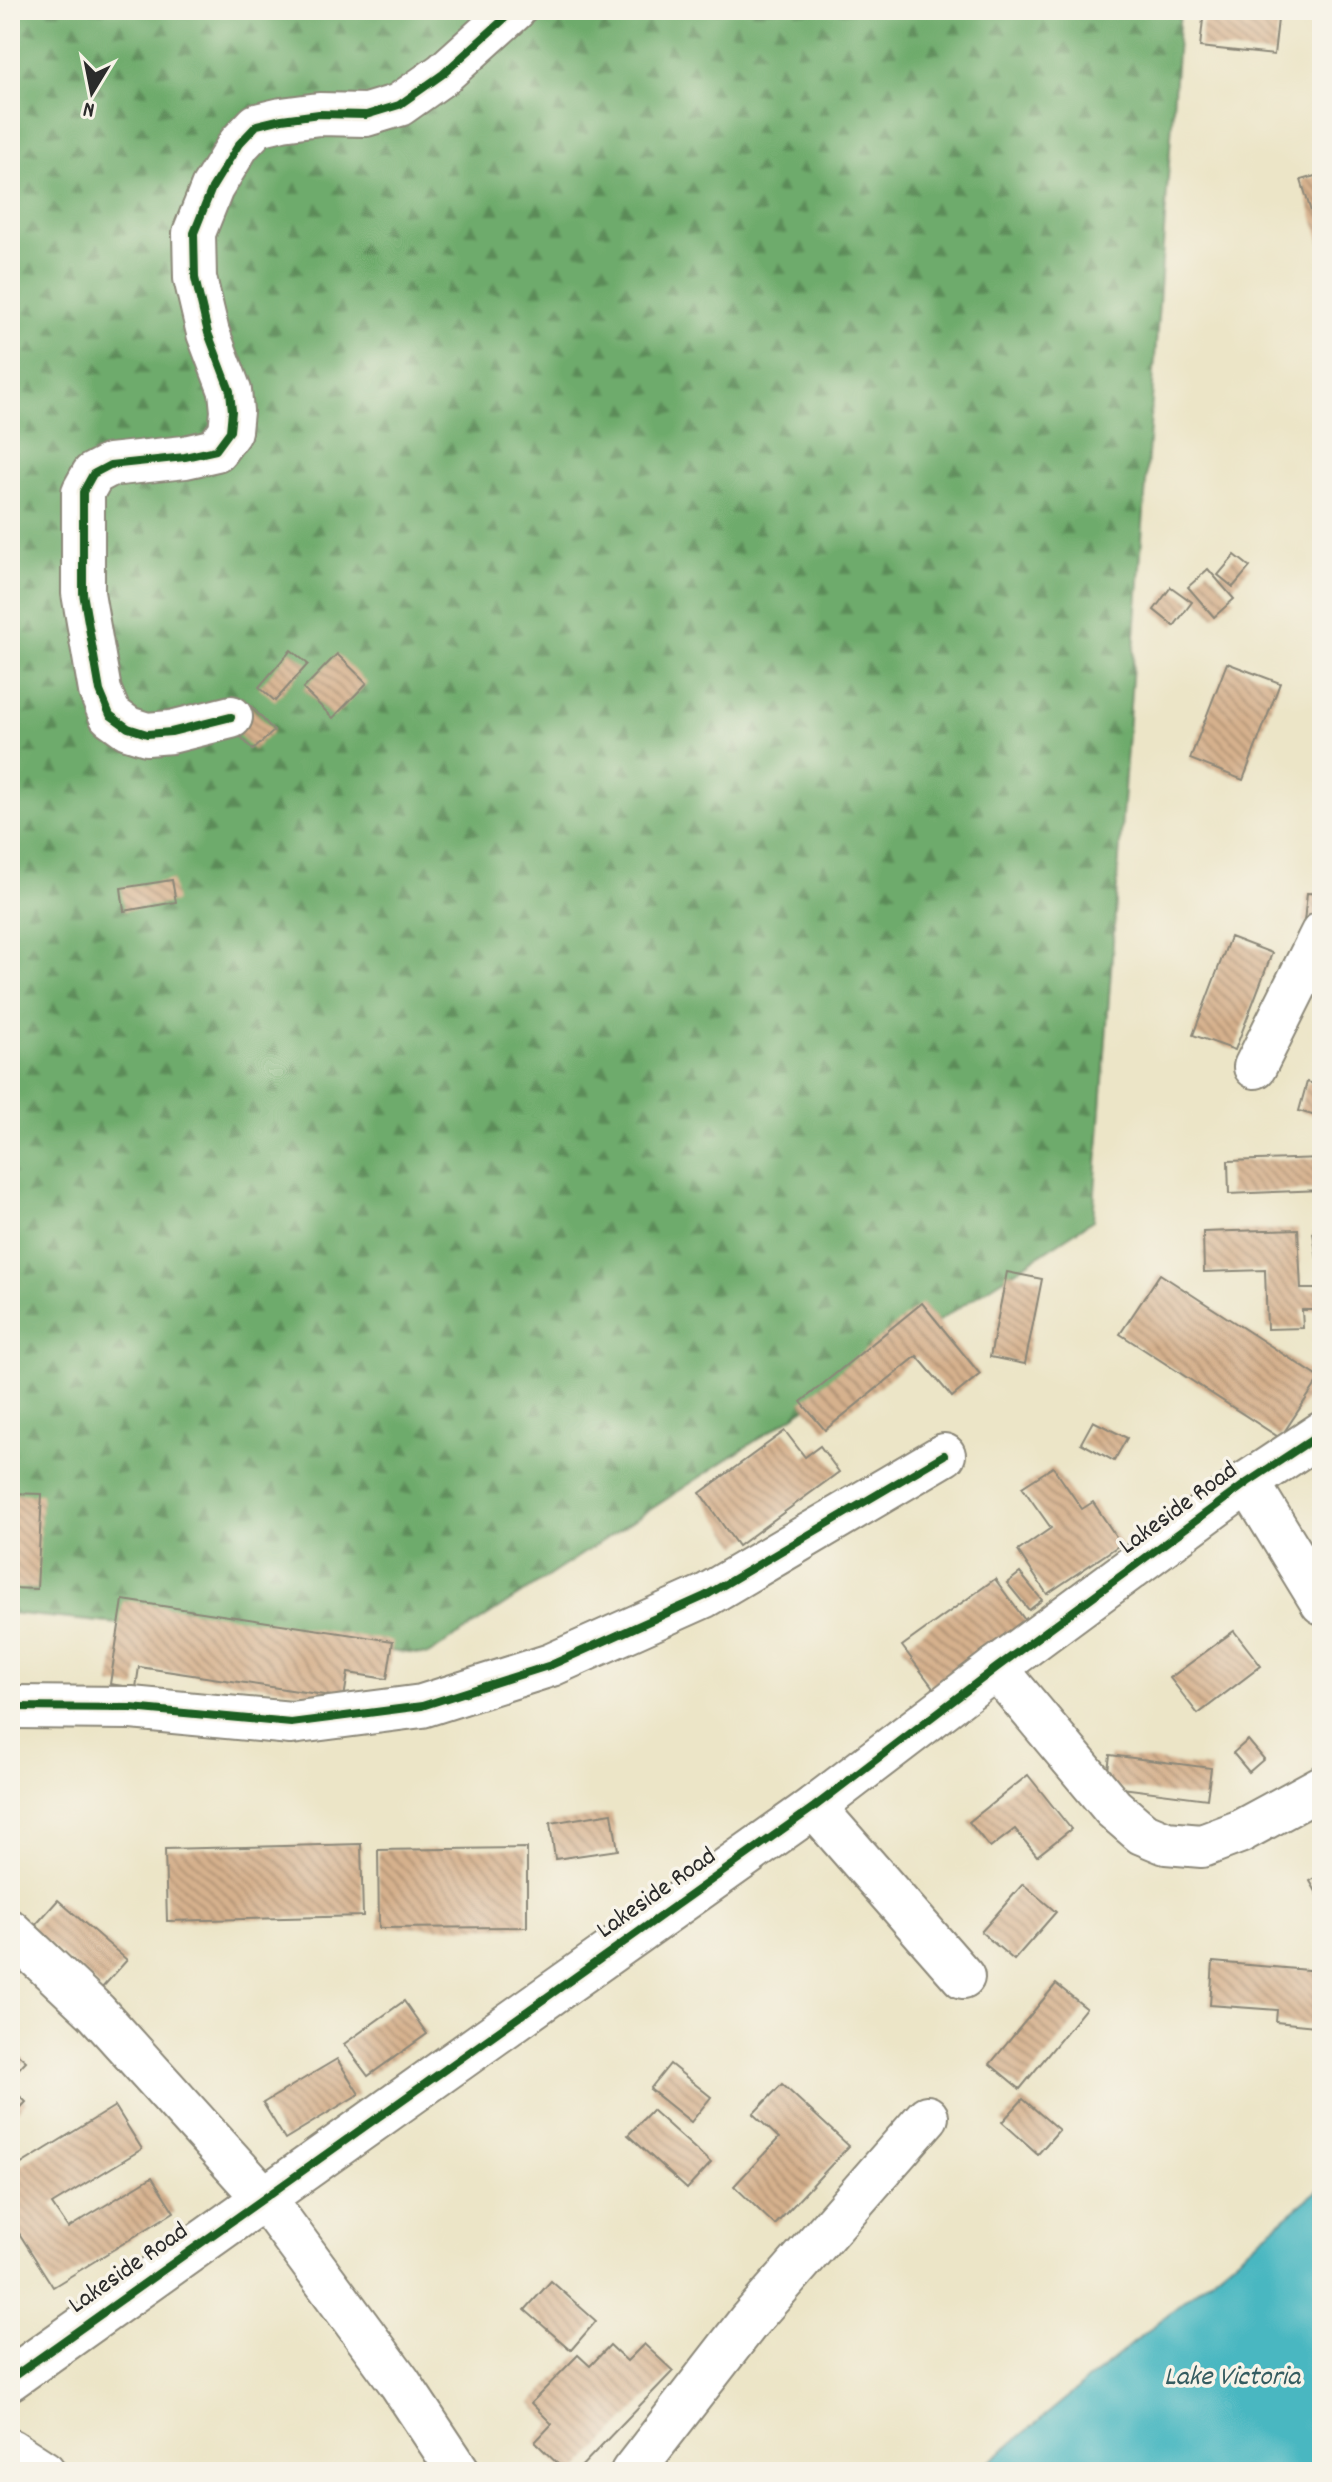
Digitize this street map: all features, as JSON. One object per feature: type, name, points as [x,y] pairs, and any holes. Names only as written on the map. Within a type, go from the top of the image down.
[{"type":"street","points":[[231,717],[171,732],[147,734],[128,728],[110,715],[100,691],[83,593],[83,492],[93,474],[110,465],[185,457],[216,450],[230,431],[230,391],[208,333],[195,278],[194,233],[212,188],[239,144],[257,125],[319,114],[366,115],[399,105],[443,74],[514,10]]},
{"type":"street","points":[[1255,1067],[1322,933]]},
{"type":"street","name":"Lakeside Road","points":[[10,2379],[814,1807],[1248,1482],[1322,1433]]},
{"type":"street","points":[[10,1707],[131,1708],[291,1723],[422,1706],[551,1665],[705,1596],[944,1455]]},
{"type":"street","points":[[1248,1482],[1322,1603]]},
{"type":"street","points":[[996,1668],[1113,1808],[1142,1833],[1166,1843],[1202,1846],[1239,1832],[1322,1787]]},
{"type":"street","points":[[814,1807],[963,1977]]},
{"type":"street","points":[[10,1931],[96,2012],[264,2198],[400,2383],[459,2472]]},
{"type":"street","points":[[632,2472],[749,2321],[927,2117]]},
{"type":"street","points":[[10,2450],[44,2472]]},
{"type":"green space","points":[[10,10],[1180,10],[1093,1220],[428,1655],[10,1613]]},
{"type":"water","name":"Lake Victoria","points":[[1322,2187],[1322,2472],[977,2472]]},
{"type":"building","points":[[1204,10],[1279,10],[1274,55],[1200,47]]},
{"type":"building","points":[[1322,174],[1322,243],[1321,243],[1301,180]]},
{"type":"building","points":[[1235,555],[1250,567],[1233,587],[1218,575]]},
{"type":"building","points":[[1208,569],[1234,599],[1214,617],[1188,587]]},
{"type":"building","points":[[1171,587],[1192,602],[1174,626],[1154,610]]},
{"type":"building","points":[[291,650],[308,664],[275,701],[259,687]]},
{"type":"building","points":[[337,654],[367,683],[333,718],[303,689]]},
{"type":"building","points":[[1227,663],[1280,683],[1243,780],[1190,759]]},
{"type":"building","points":[[249,704],[274,731],[253,750],[229,724]]},
{"type":"building","points":[[172,880],[176,902],[124,911],[121,888]]},
{"type":"building","points":[[1307,893],[1322,894],[1322,923],[1304,922]]},
{"type":"building","points":[[1230,937],[1272,953],[1235,1050],[1193,1035]]},
{"type":"building","points":[[1307,1082],[1322,1086],[1322,1118],[1299,1111]]},
{"type":"building","points":[[1322,1158],[1322,1190],[1229,1194],[1228,1161]]},
{"type":"building","points":[[1298,1229],[1301,1289],[1322,1289],[1322,1310],[1302,1310],[1303,1328],[1267,1329],[1265,1270],[1204,1272],[1203,1232]]},
{"type":"building","points":[[1322,1230],[1322,1258],[1317,1259],[1313,1232]]},
{"type":"building","points":[[1007,1272],[1042,1279],[1025,1364],[990,1357]]},
{"type":"building","points":[[1160,1274],[1320,1378],[1280,1438],[1120,1334]]},
{"type":"building","points":[[922,1303],[980,1374],[952,1397],[917,1356],[825,1430],[801,1402]]},
{"type":"building","points":[[1093,1421],[1127,1438],[1114,1461],[1081,1443]]},
{"type":"building","points":[[785,1431],[805,1457],[820,1446],[839,1472],[738,1546],[700,1493]]},
{"type":"building","points":[[1053,1467],[1082,1509],[1093,1502],[1121,1544],[1047,1594],[1018,1551],[1051,1528],[1022,1487]]},
{"type":"building","points":[[10,1493],[42,1494],[37,1589],[10,1588]]},
{"type":"building","points":[[1020,1573],[1042,1600],[1029,1610],[1007,1583]]},
{"type":"building","points":[[995,1579],[1027,1623],[935,1690],[902,1646]]},
{"type":"building","points":[[123,1600],[393,1641],[387,1679],[348,1673],[344,1698],[139,1667],[136,1688],[110,1684]]},
{"type":"building","points":[[1234,1631],[1261,1666],[1198,1714],[1170,1678]]},
{"type":"building","points":[[1248,1740],[1264,1759],[1249,1772],[1233,1753]]},
{"type":"building","points":[[1110,1755],[1211,1768],[1207,1799],[1106,1786]]},
{"type":"building","points":[[1028,1775],[1071,1829],[1037,1856],[1015,1829],[990,1848],[969,1822]]},
{"type":"building","points":[[612,1813],[618,1850],[555,1859],[550,1823]]},
{"type":"building","points":[[361,1844],[363,1916],[167,1921],[165,1849]]},
{"type":"building","points":[[527,1848],[527,1927],[379,1928],[378,1850]]},
{"type":"building","points":[[1322,1874],[1322,1902],[1310,1881]]},
{"type":"building","points":[[1023,1884],[1056,1912],[1014,1960],[981,1932]]},
{"type":"building","points":[[58,1900],[127,1960],[101,1989],[32,1929]]},
{"type":"building","points":[[1213,1962],[1319,1971],[1315,2026],[1276,2022],[1277,2010],[1210,2005]]},
{"type":"building","points":[[1056,1984],[1086,2008],[1020,2089],[990,2064]]},
{"type":"building","points":[[404,2001],[427,2034],[368,2076],[344,2044]]},
{"type":"building","points":[[10,2047],[26,2061],[10,2078]]},
{"type":"building","points":[[337,2059],[359,2094],[285,2139],[263,2103]]},
{"type":"building","points":[[670,2064],[711,2097],[691,2122],[650,2089]]},
{"type":"building","points":[[782,2084],[849,2146],[775,2225],[734,2186],[779,2138],[753,2114]]},
{"type":"building","points":[[10,2087],[26,2102],[10,2119]]},
{"type":"building","points":[[1023,2099],[1059,2130],[1038,2154],[1002,2122]]},
{"type":"building","points":[[115,2106],[142,2149],[52,2204],[68,2228],[152,2177],[174,2212],[53,2287],[10,2219],[10,2171]]},
{"type":"building","points":[[652,2110],[711,2163],[687,2189],[628,2135]]},
{"type":"building","points":[[551,2281],[596,2321],[571,2350],[525,2310]]},
{"type":"building","points":[[644,2344],[673,2371],[576,2472],[566,2472],[535,2442],[552,2424],[531,2403],[578,2355],[590,2366],[610,2345],[627,2361]]},
{"type":"cycle path","points":[[231,717],[171,732],[147,734],[128,728],[110,715],[100,691],[83,593],[83,492],[93,474],[110,465],[185,457],[216,450],[230,431],[230,391],[208,333],[195,278],[194,233],[212,188],[239,144],[257,125],[319,114],[366,115],[399,105],[443,74],[514,10]]},
{"type":"cycle path","points":[[10,2379],[814,1807],[1248,1482],[1322,1433]]},
{"type":"cycle path","points":[[10,1707],[131,1708],[291,1723],[422,1706],[551,1665],[705,1596],[944,1455]]}]
